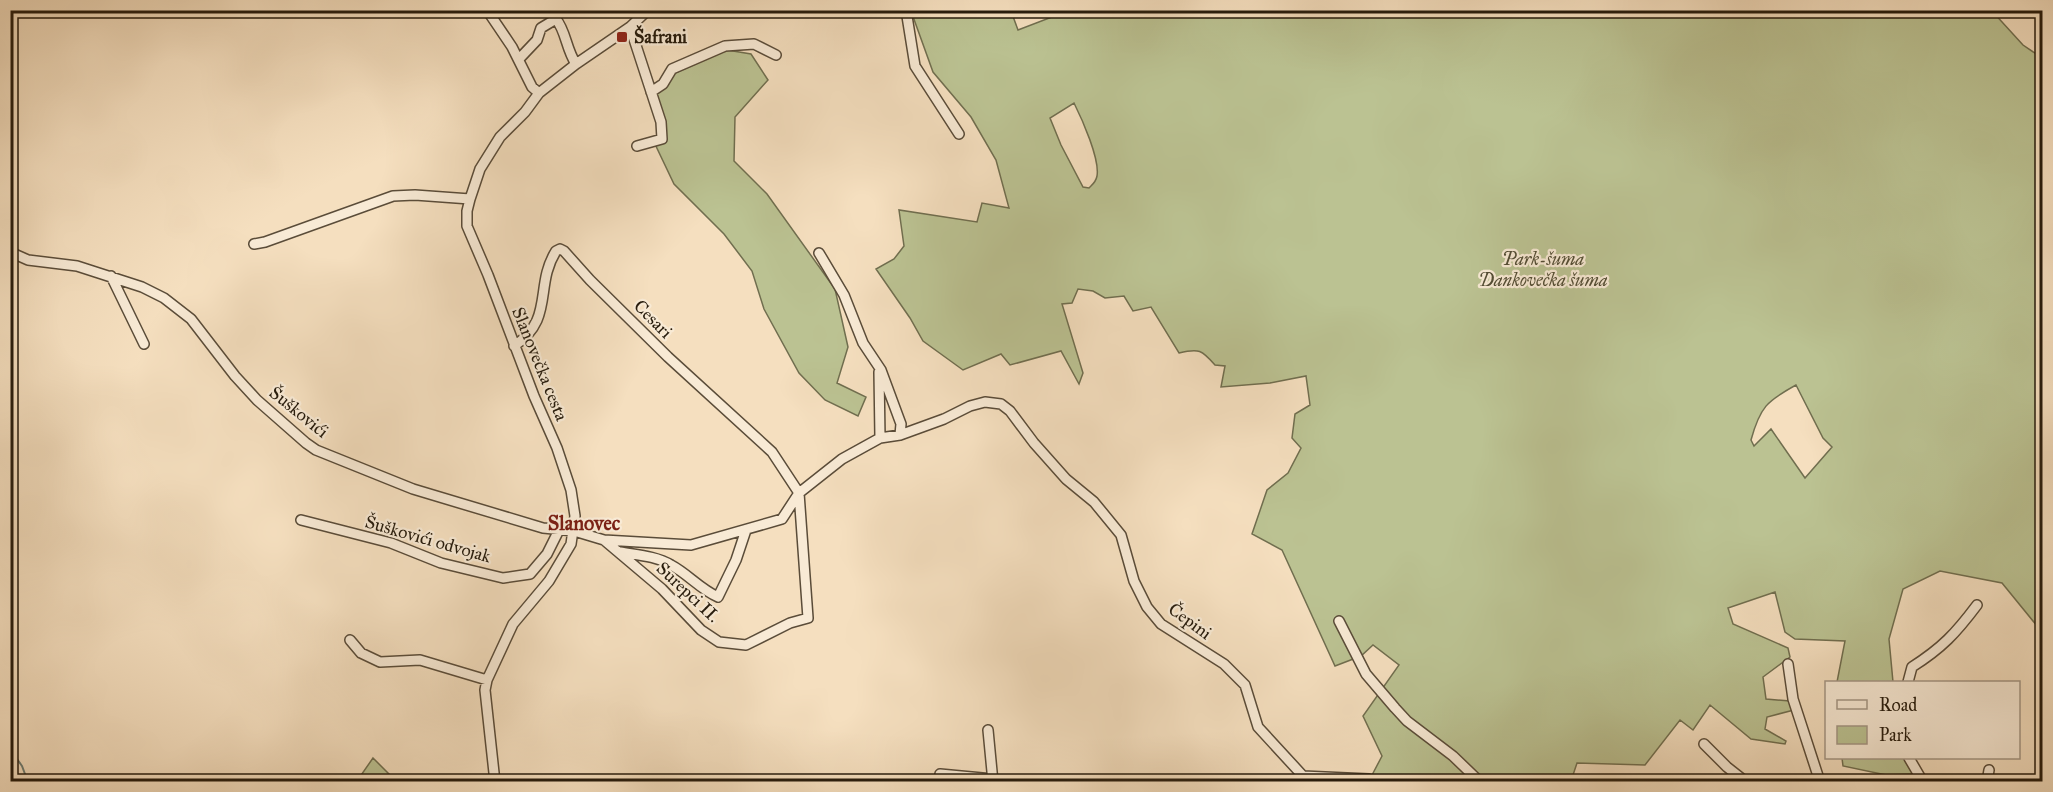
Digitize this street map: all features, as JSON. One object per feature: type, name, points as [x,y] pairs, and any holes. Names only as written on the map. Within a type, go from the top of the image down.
[{"type":"street","points":[[488,10],[519,59],[525,76],[539,93]]},
{"type":"street","name":"Slanovečka cesta","points":[[495,782],[485,690],[487,680],[513,624],[530,607],[549,581],[571,544],[575,516],[571,490],[557,448],[467,226],[467,211],[480,169],[500,138],[525,112],[539,93],[630,27],[648,10]]},
{"type":"street","points":[[906,10],[915,66],[959,134]]},
{"type":"street","points":[[519,59],[537,40],[541,28],[556,19],[562,26],[569,55],[576,64]]},
{"type":"street","points":[[630,27],[661,122],[662,139],[637,146]]},
{"type":"street","points":[[651,92],[663,84],[672,69],[725,46],[754,44],[776,55]]},
{"type":"street","points":[[254,244],[393,196],[415,195],[470,199]]},
{"type":"street","name":"Cesari","points":[[514,346],[526,338],[538,322],[550,263],[556,250],[560,249],[668,357],[772,452],[799,493]]},
{"type":"street","name":"Šuškovići","points":[[10,252],[28,260],[71,264],[142,287],[164,298],[191,319],[235,376],[257,400],[316,450],[412,489],[543,528],[574,531]]},
{"type":"street","points":[[574,531],[604,540],[691,544],[746,530],[782,519],[799,493],[842,459],[880,438],[900,435],[901,424],[895,404],[879,367],[863,343],[844,296],[819,253]]},
{"type":"street","points":[[111,276],[144,344]]},
{"type":"street","points":[[879,367],[880,438]]},
{"type":"street","name":"Čepini","points":[[900,435],[944,419],[970,406],[985,402],[1001,404],[1010,411],[1034,443],[1066,479],[1094,502],[1121,535],[1134,581],[1148,607],[1161,624],[1224,664],[1245,685],[1258,727],[1303,776],[1369,779],[1371,782]]},
{"type":"street","name":"Surepci II.","points":[[604,540],[662,589],[701,630],[719,642],[746,645],[776,629],[808,618],[799,493]]},
{"type":"street","name":"Šuškovići odvojak","points":[[301,520],[391,543],[441,563],[503,578],[530,574],[547,554],[559,530]]},
{"type":"street","points":[[618,552],[649,557],[669,564],[718,597],[736,560],[746,530]]},
{"type":"street","points":[[1908,681],[1912,667],[1936,652],[1956,633],[1977,605]]},
{"type":"street","points":[[1339,621],[1366,674],[1395,708],[1407,721],[1454,756],[1480,782]]},
{"type":"street","points":[[350,640],[361,653],[380,662],[420,660],[487,680]]},
{"type":"street","points":[[1788,664],[1793,699],[1820,782]]},
{"type":"street","points":[[940,774],[993,780],[988,730]]},
{"type":"street","points":[[1704,744],[1746,782]]},
{"type":"street","points":[[1910,759],[1923,782]]},
{"type":"street","points":[[1988,782],[1989,770]]},
{"type":"green space","name":"Park-šuma Dankovečka šuma","points":[[1070,10],[1992,11],[2023,45],[2042,58],[2042,632],[2002,583],[1940,571],[1903,589],[1889,639],[1893,681],[1837,681],[1845,641],[1795,639],[1785,632],[1775,592],[1728,608],[1733,624],[1788,648],[1790,657],[1763,677],[1766,699],[1790,701],[1794,710],[1767,717],[1765,729],[1786,741],[1785,744],[1751,739],[1710,705],[1693,730],[1680,720],[1645,765],[1577,763],[1571,781],[1375,781],[1371,777],[1382,756],[1363,716],[1399,665],[1373,645],[1361,656],[1335,666],[1282,550],[1252,534],[1267,490],[1288,473],[1301,448],[1292,438],[1295,414],[1310,405],[1306,376],[1270,383],[1221,387],[1225,366],[1215,365],[1200,352],[1179,353],[1151,307],[1133,311],[1124,296],[1105,298],[1093,291],[1078,289],[1072,303],[1062,304],[1083,373],[1079,384],[1061,351],[1010,365],[1001,354],[963,370],[923,341],[876,269],[894,259],[904,246],[899,210],[977,222],[982,203],[1009,208],[996,160],[971,117],[933,72],[911,11],[1011,11],[1018,30]],"holes":[[[1074,103],[1096,160],[1097,178],[1089,188],[1083,187],[1050,118]],[[1796,385],[1823,438],[1832,447],[1805,478],[1771,429],[1754,446],[1751,440],[1766,406]]]},
{"type":"green space","points":[[727,50],[751,54],[768,80],[735,117],[734,161],[767,194],[835,289],[848,347],[837,383],[866,397],[858,416],[825,400],[799,373],[764,309],[752,271],[724,234],[674,184],[654,142],[665,142],[655,95],[664,89],[675,73]]},
{"type":"green space","points":[[373,758],[396,781],[357,781]]},
{"type":"green space","points":[[1842,759],[1907,759],[1916,774],[1886,775],[1843,766]]},
{"type":"waterway","points":[[10,749],[22,766],[28,782]]},
{"type":"place","name":"Šafrani","points":[[622,37]]},
{"type":"district","name":"Slanovec","points":[[584,523]]}]
